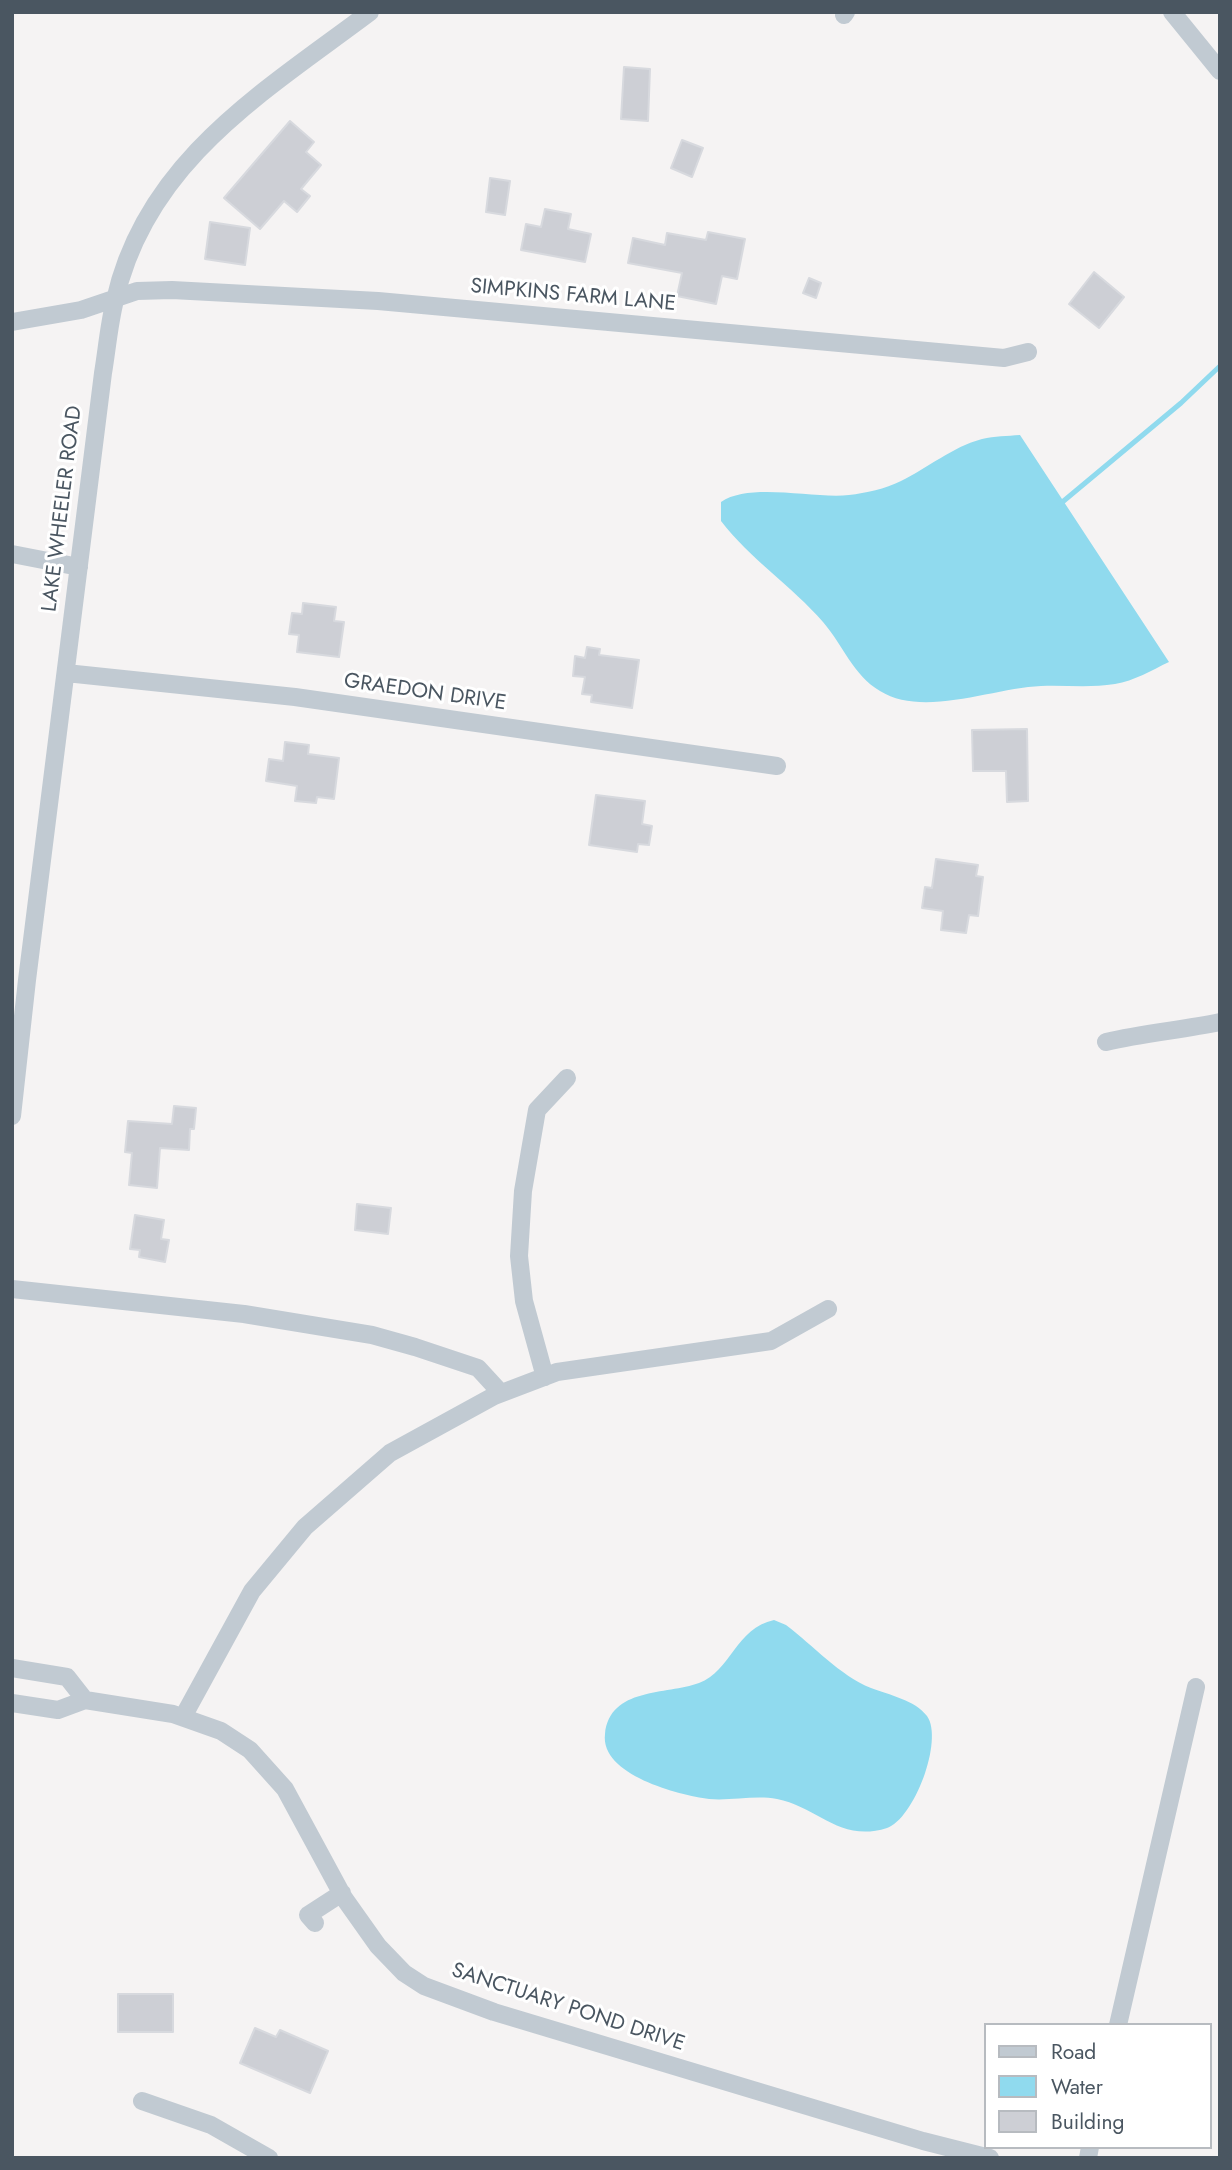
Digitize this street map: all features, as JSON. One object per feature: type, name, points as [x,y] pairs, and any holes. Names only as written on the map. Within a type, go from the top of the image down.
[{"type":"street","name":"LAKE WHEELER ROAD","points":[[12,1116],[20,979],[66,673],[115,299],[125,266],[154,205],[193,153],[246,106],[370,12]]},
{"type":"street","points":[[1172,12],[1220,71]]},
{"type":"street","name":"SIMPKINS FARM LANE","points":[[12,322],[81,310],[137,291],[172,290],[365,301],[1004,358],[1028,352]]},
{"type":"street","points":[[12,554],[79,567]]},
{"type":"street","name":"GRAEDON DRIVE","points":[[66,673],[295,697],[777,766]]},
{"type":"street","points":[[1106,1042],[1220,1022]]},
{"type":"street","points":[[545,1377],[524,1301],[519,1256],[523,1191],[537,1110],[567,1078]]},
{"type":"street","points":[[12,1289],[244,1314],[372,1335],[478,1368],[501,1394]]},
{"type":"street","points":[[183,1717],[252,1591],[305,1527],[390,1453],[501,1394],[557,1372],[771,1341],[828,1309]]},
{"type":"street","points":[[12,1668],[67,1677],[85,1700]]},
{"type":"street","points":[[1118,2023],[1196,1687]]},
{"type":"street","name":"SANCTUARY POND DRIVE","points":[[12,1703],[58,1710],[85,1700],[183,1717],[221,1731],[250,1750],[285,1789],[342,1893],[378,1946],[404,1973],[424,1986],[494,2012],[923,2141],[990,2158]]},
{"type":"street","points":[[314,1923],[309,1915],[342,1893]]},
{"type":"street","points":[[142,2101],[211,2125],[269,2158]]},
{"type":"water","points":[[1020,435],[1169,662],[1136,678],[1115,684],[1041,686],[937,702],[897,699],[880,691],[863,677],[823,622],[745,548],[721,521],[721,502],[733,496],[765,492],[835,496],[869,492],[901,481],[950,452],[971,443],[992,437]]},
{"type":"water","points":[[774,1620],[786,1625],[848,1676],[909,1702],[927,1716],[932,1742],[924,1778],[907,1810],[897,1822],[887,1828],[856,1831],[842,1828],[792,1803],[777,1799],[709,1799],[679,1793],[628,1772],[615,1761],[607,1748],[605,1734],[609,1719],[617,1708],[642,1695],[686,1687],[710,1677],[742,1640],[761,1625]]},
{"type":"building","points":[[624,67],[650,69],[648,121],[621,119]]},
{"type":"building","points":[[290,121],[314,142],[306,152],[321,165],[301,189],[310,196],[297,212],[284,201],[260,229],[224,198]]},
{"type":"building","points":[[682,140],[703,148],[692,177],[671,168]]},
{"type":"building","points":[[490,178],[510,181],[505,215],[486,212]]},
{"type":"building","points":[[545,209],[571,214],[568,229],[591,234],[585,262],[521,250],[526,224],[541,227]]},
{"type":"building","points":[[210,222],[250,228],[245,265],[205,259]]},
{"type":"building","points":[[708,232],[745,239],[737,279],[722,276],[716,304],[677,296],[682,273],[628,263],[633,238],[665,245],[667,233],[706,240]]},
{"type":"building","points":[[1094,272],[1124,297],[1099,328],[1069,304]]},
{"type":"building","points":[[809,278],[821,283],[816,298],[803,293]]},
{"type":"building","points":[[303,603],[336,607],[334,621],[344,622],[339,657],[297,652],[299,635],[289,634],[292,613],[302,614]]},
{"type":"building","points":[[587,647],[600,649],[599,655],[639,660],[632,708],[591,702],[592,695],[582,694],[585,677],[573,676],[575,656],[585,658]]},
{"type":"building","points":[[1027,729],[1028,801],[1007,802],[1006,771],[973,771],[972,730]]},
{"type":"building","points":[[285,742],[309,745],[308,754],[339,758],[334,799],[317,797],[316,803],[295,801],[297,786],[266,781],[269,759],[283,761]]},
{"type":"building","points":[[596,795],[645,801],[642,824],[652,826],[649,845],[638,844],[637,852],[589,845]]},
{"type":"building","points":[[936,859],[978,865],[976,876],[983,877],[978,916],[969,915],[966,933],[941,930],[943,911],[922,908],[925,887],[932,888]]},
{"type":"building","points":[[174,1106],[196,1108],[194,1129],[190,1129],[189,1150],[160,1148],[157,1188],[129,1185],[132,1153],[125,1152],[128,1121],[172,1124]]},
{"type":"building","points":[[357,1204],[391,1208],[388,1234],[355,1230]]},
{"type":"building","points":[[135,1215],[164,1220],[161,1239],[169,1240],[165,1262],[139,1257],[140,1250],[130,1249]]},
{"type":"building","points":[[118,1994],[173,1994],[173,2032],[118,2032]]},
{"type":"building","points":[[255,2028],[276,2037],[280,2030],[328,2051],[310,2093],[240,2063]]},
{"type":"waterway","points":[[1060,504],[1181,403],[1220,366]]}]
